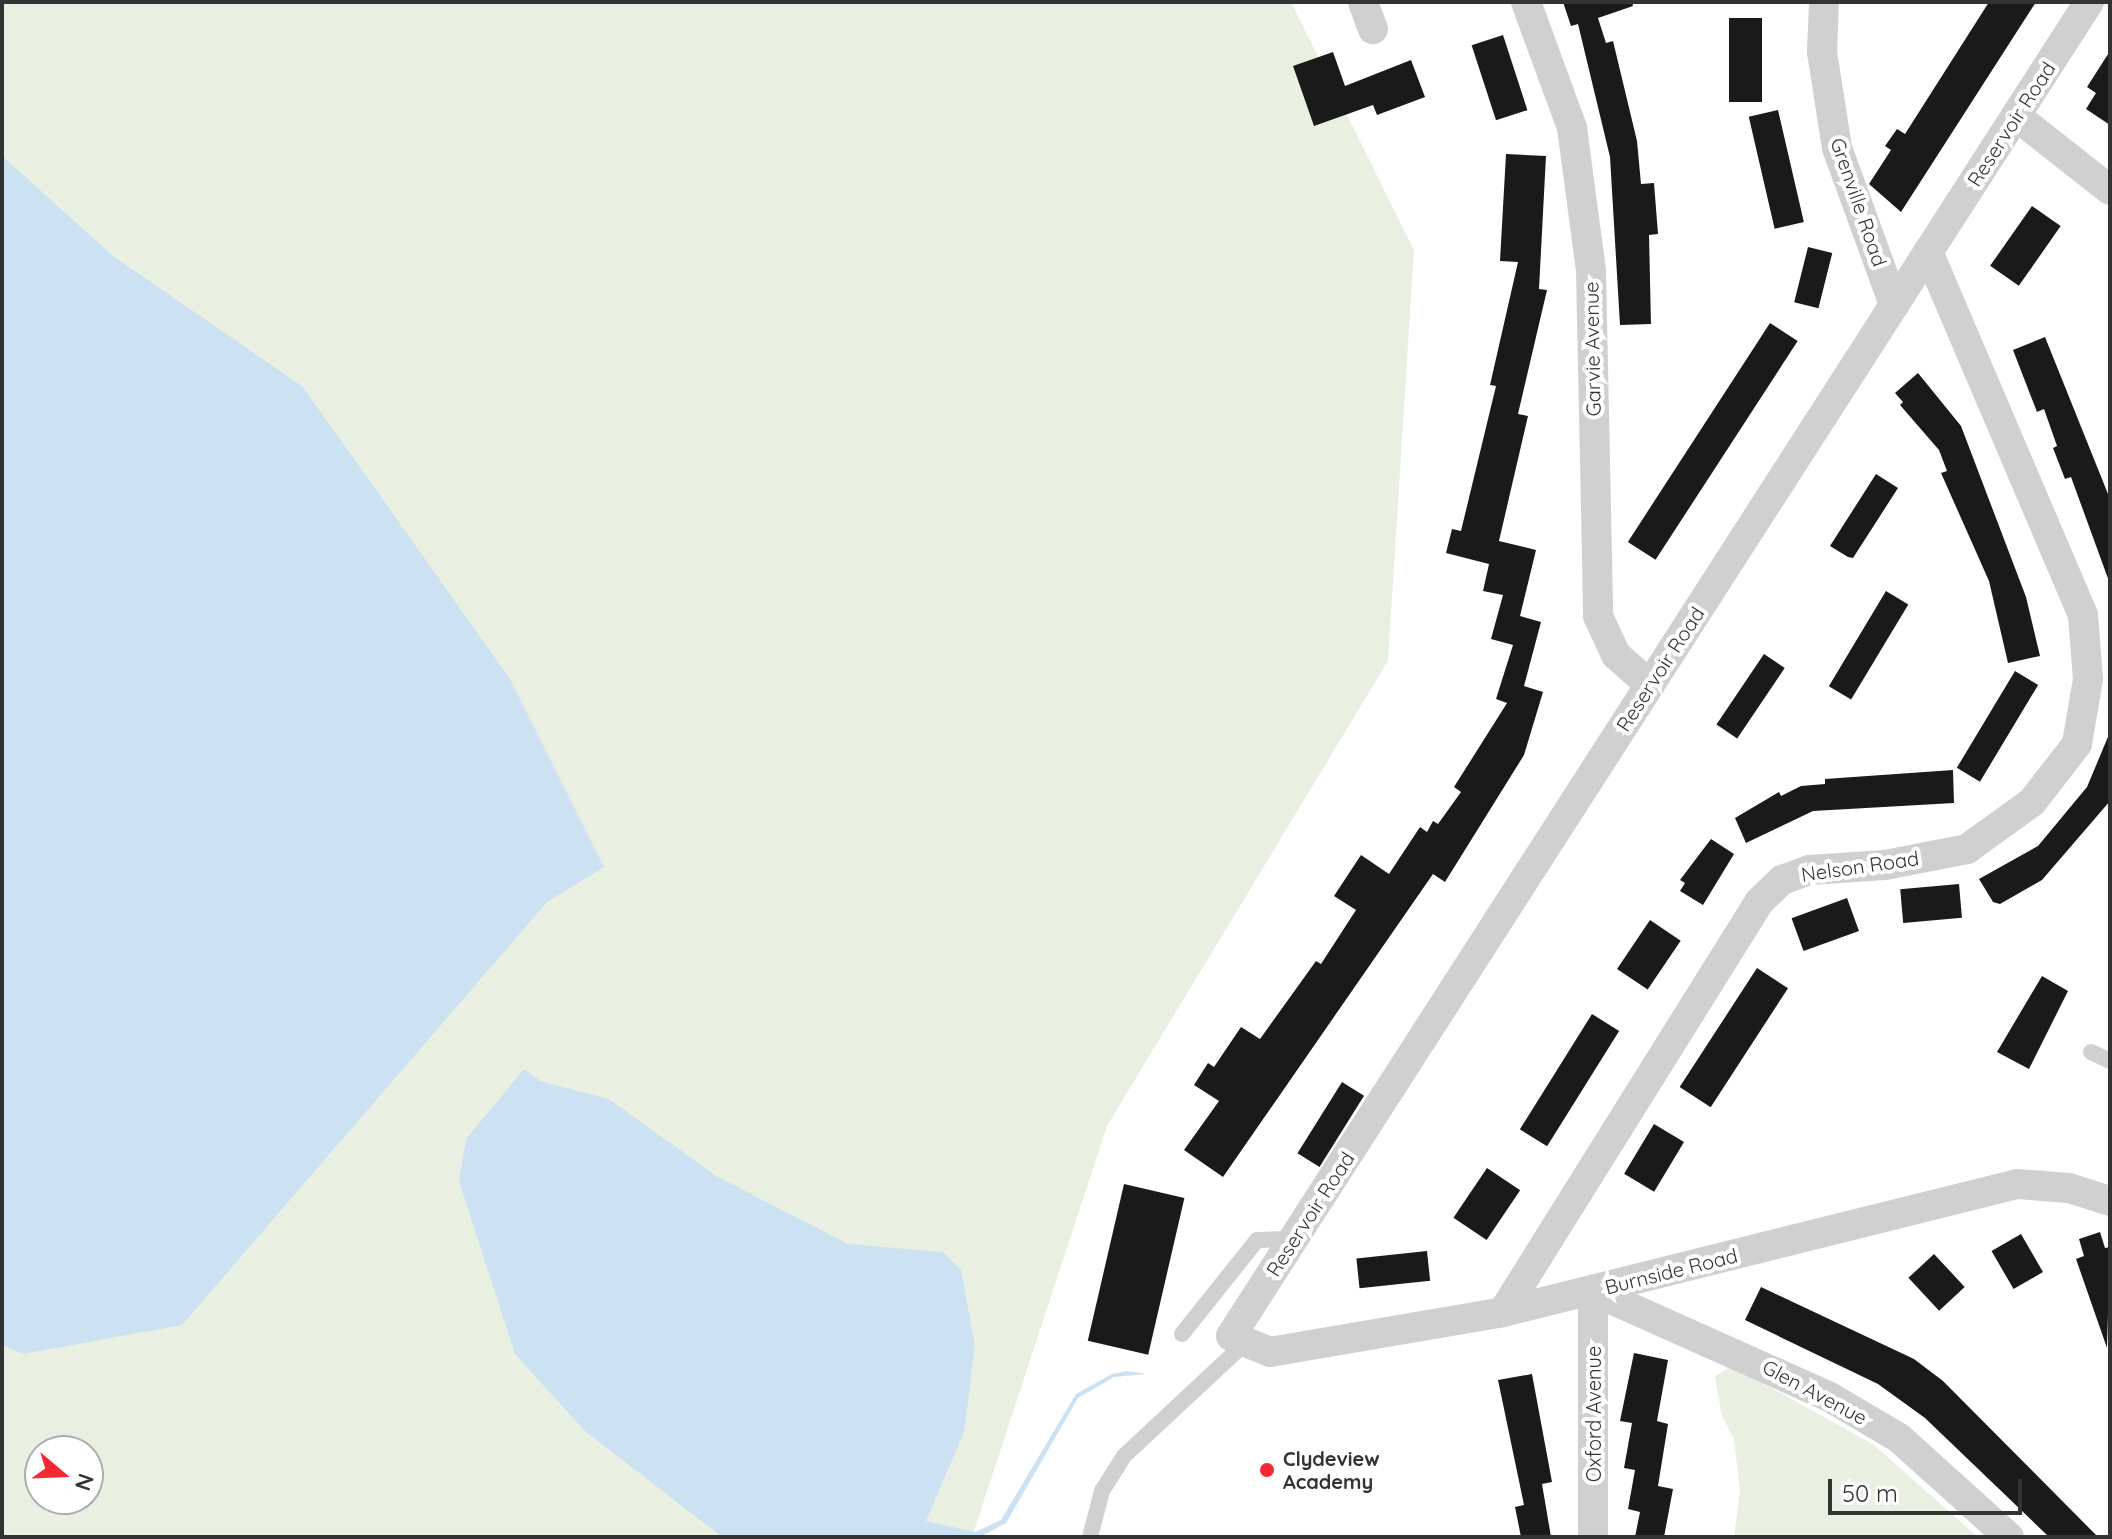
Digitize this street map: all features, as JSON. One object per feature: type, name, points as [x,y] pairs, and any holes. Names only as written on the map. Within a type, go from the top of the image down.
[{"type":"street","name":"Garvie Avenue","points":[[1526,2],[1572,128],[1591,271],[1598,616],[1616,655],[1650,685]]},
{"type":"street","name":"Grenville Road","points":[[1824,2],[1822,52],[1837,148],[1894,305]]},
{"type":"street","name":"Reservoir Road","points":[[1237,1341],[1294,1239],[2089,2]]},
{"type":"street","points":[[2016,116],[2110,190]]},
{"type":"street","name":"Nelson Road","points":[[1503,1312],[1767,895],[1782,880],[1809,870],[1885,865],[1967,849],[2032,802],[2077,744],[2088,679],[2083,615],[1928,252]]},
{"type":"street","name":"Burnside Road","points":[[1237,1341],[1270,1352],[1503,1312],[2017,1184],[2069,1188],[2110,1201]]},
{"type":"street","name":"Oxford Avenue","points":[[1593,1291],[1593,1537]]},
{"type":"street","name":"Glen Avenue","points":[[1593,1291],[1828,1396],[1899,1438],[2009,1537]]},
{"type":"lane","points":[[2091,1052],[2110,1061]]},
{"type":"lane","points":[[1182,1334],[1257,1240],[1294,1239]]},
{"type":"lane","points":[[1090,1537],[1102,1491],[1131,1448],[1237,1341]]},
{"type":"green space","points":[[2,2],[1291,2],[1414,250],[1388,661],[1107,1126],[972,1537],[2,1537]]},
{"type":"green space","points":[[1732,1366],[1874,1445],[1978,1537],[1734,1537],[1740,1490],[1734,1440],[1721,1413],[1715,1376]]},
{"type":"water","points":[[2,156],[113,256],[303,387],[510,679],[604,867],[547,902],[182,1325],[23,1354],[2,1345]]},
{"type":"water","points":[[524,1069],[540,1081],[609,1099],[716,1176],[848,1244],[943,1252],[961,1270],[975,1346],[964,1432],[926,1521],[975,1532],[1001,1520],[1076,1394],[1112,1374],[1127,1371],[1146,1374],[1114,1377],[1078,1398],[1006,1523],[980,1537],[722,1537],[585,1431],[515,1354],[459,1181],[466,1139]]},
{"type":"building","points":[[1563,2],[1632,2],[1633,6],[1598,18],[1606,43],[1613,41],[1637,141],[1641,184],[1654,183],[1658,234],[1649,235],[1651,324],[1620,325],[1610,157],[1578,24],[1571,26]]},
{"type":"building","points":[[1989,2],[2036,2],[1901,212],[1869,184],[1891,150],[1885,146],[1897,129],[1905,134]]},
{"type":"building","points":[[1729,18],[1762,18],[1762,102],[1729,102]]},
{"type":"building","points":[[1503,35],[1527,110],[1496,120],[1472,45]]},
{"type":"building","points":[[2110,51],[2110,125],[2086,109],[2096,93],[2087,87]]},
{"type":"building","points":[[1333,52],[1345,86],[1411,60],[1425,97],[1377,115],[1373,105],[1314,126],[1293,66]]},
{"type":"building","points":[[1778,110],[1804,222],[1775,229],[1749,117]]},
{"type":"building","points":[[1506,154],[1546,156],[1539,289],[1547,290],[1518,414],[1528,416],[1499,541],[1536,550],[1520,616],[1541,622],[1524,686],[1543,692],[1524,755],[1445,882],[1433,874],[1223,1177],[1184,1150],[1219,1101],[1194,1085],[1208,1063],[1214,1067],[1241,1027],[1260,1039],[1316,961],[1321,964],[1356,910],[1334,896],[1361,855],[1389,874],[1420,827],[1427,832],[1433,821],[1438,824],[1461,792],[1454,787],[1507,703],[1496,699],[1513,645],[1491,639],[1503,595],[1483,591],[1489,564],[1446,553],[1452,529],[1461,531],[1496,386],[1490,385],[1518,262],[1500,261]]},
{"type":"building","points":[[2032,206],[2061,226],[2019,286],[1990,266]]},
{"type":"building","points":[[1808,247],[1832,253],[1818,308],[1794,302]]},
{"type":"building","points":[[1770,323],[1798,341],[1656,560],[1628,542]]},
{"type":"building","points":[[2045,337],[2110,499],[2110,584],[2071,477],[2065,479],[2053,448],[2057,446],[2044,409],[2037,412],[2013,350]]},
{"type":"building","points":[[1918,373],[1961,426],[2026,597],[2040,656],[2008,663],[1989,581],[1941,473],[1947,471],[1939,450],[1900,405],[1903,402],[1895,393]]},
{"type":"building","points":[[1876,474],[1898,488],[1853,558],[1848,557],[1830,546]]},
{"type":"building","points":[[1886,591],[1908,604],[1851,700],[1829,686]]},
{"type":"building","points":[[1764,654],[1785,668],[1737,738],[1716,724]]},
{"type":"building","points":[[2015,671],[2038,685],[1980,782],[1957,768]]},
{"type":"building","points":[[2110,732],[2110,801],[2042,880],[2000,904],[1993,902],[1979,879],[2038,846],[2087,787]]},
{"type":"building","points":[[1953,770],[1954,803],[1813,811],[1746,843],[1735,818],[1779,792],[1781,796],[1801,786],[1825,784],[1825,779]]},
{"type":"building","points":[[1711,839],[1734,854],[1703,905],[1680,891],[1685,883],[1680,880]]},
{"type":"building","points":[[1959,884],[1962,918],[1903,923],[1900,889]]},
{"type":"building","points":[[1847,898],[1859,931],[1804,951],[1792,918]]},
{"type":"building","points":[[1650,920],[1681,941],[1648,990],[1617,969]]},
{"type":"building","points":[[1757,968],[1788,988],[1711,1107],[1680,1087]]},
{"type":"building","points":[[2042,976],[2068,991],[2029,1069],[1997,1052]]},
{"type":"building","points":[[1592,1014],[1619,1031],[1547,1146],[1520,1129]]},
{"type":"building","points":[[1342,1082],[1364,1096],[1320,1167],[1297,1153]]},
{"type":"building","points":[[1654,1124],[1684,1142],[1654,1192],[1624,1174]]},
{"type":"building","points":[[1487,1168],[1520,1190],[1487,1240],[1453,1218]]},
{"type":"building","points":[[1124,1184],[1184,1198],[1148,1355],[1088,1341]]},
{"type":"building","points":[[2100,1232],[2105,1248],[2110,1247],[2107,1348],[2076,1259],[2084,1256],[2079,1239]]},
{"type":"building","points":[[2021,1234],[2043,1272],[2014,1289],[1992,1251]]},
{"type":"building","points":[[1427,1251],[1430,1281],[1360,1288],[1356,1258]]},
{"type":"building","points":[[1934,1254],[1965,1287],[1939,1311],[1908,1278]]},
{"type":"building","points":[[1761,1287],[1914,1359],[1943,1381],[2098,1537],[2049,1537],[1925,1418],[1878,1384],[1745,1320]]},
{"type":"building","points":[[1634,1353],[1668,1360],[1657,1421],[1668,1424],[1658,1486],[1673,1489],[1664,1537],[1635,1537],[1640,1512],[1628,1509],[1635,1470],[1624,1468],[1632,1423],[1620,1421]]},
{"type":"building","points":[[1532,1374],[1552,1482],[1542,1484],[1551,1537],[1521,1537],[1515,1507],[1524,1505],[1498,1380]]},
{"type":"place","name":"Clydeview Academy","points":[[1267,1470]]}]
